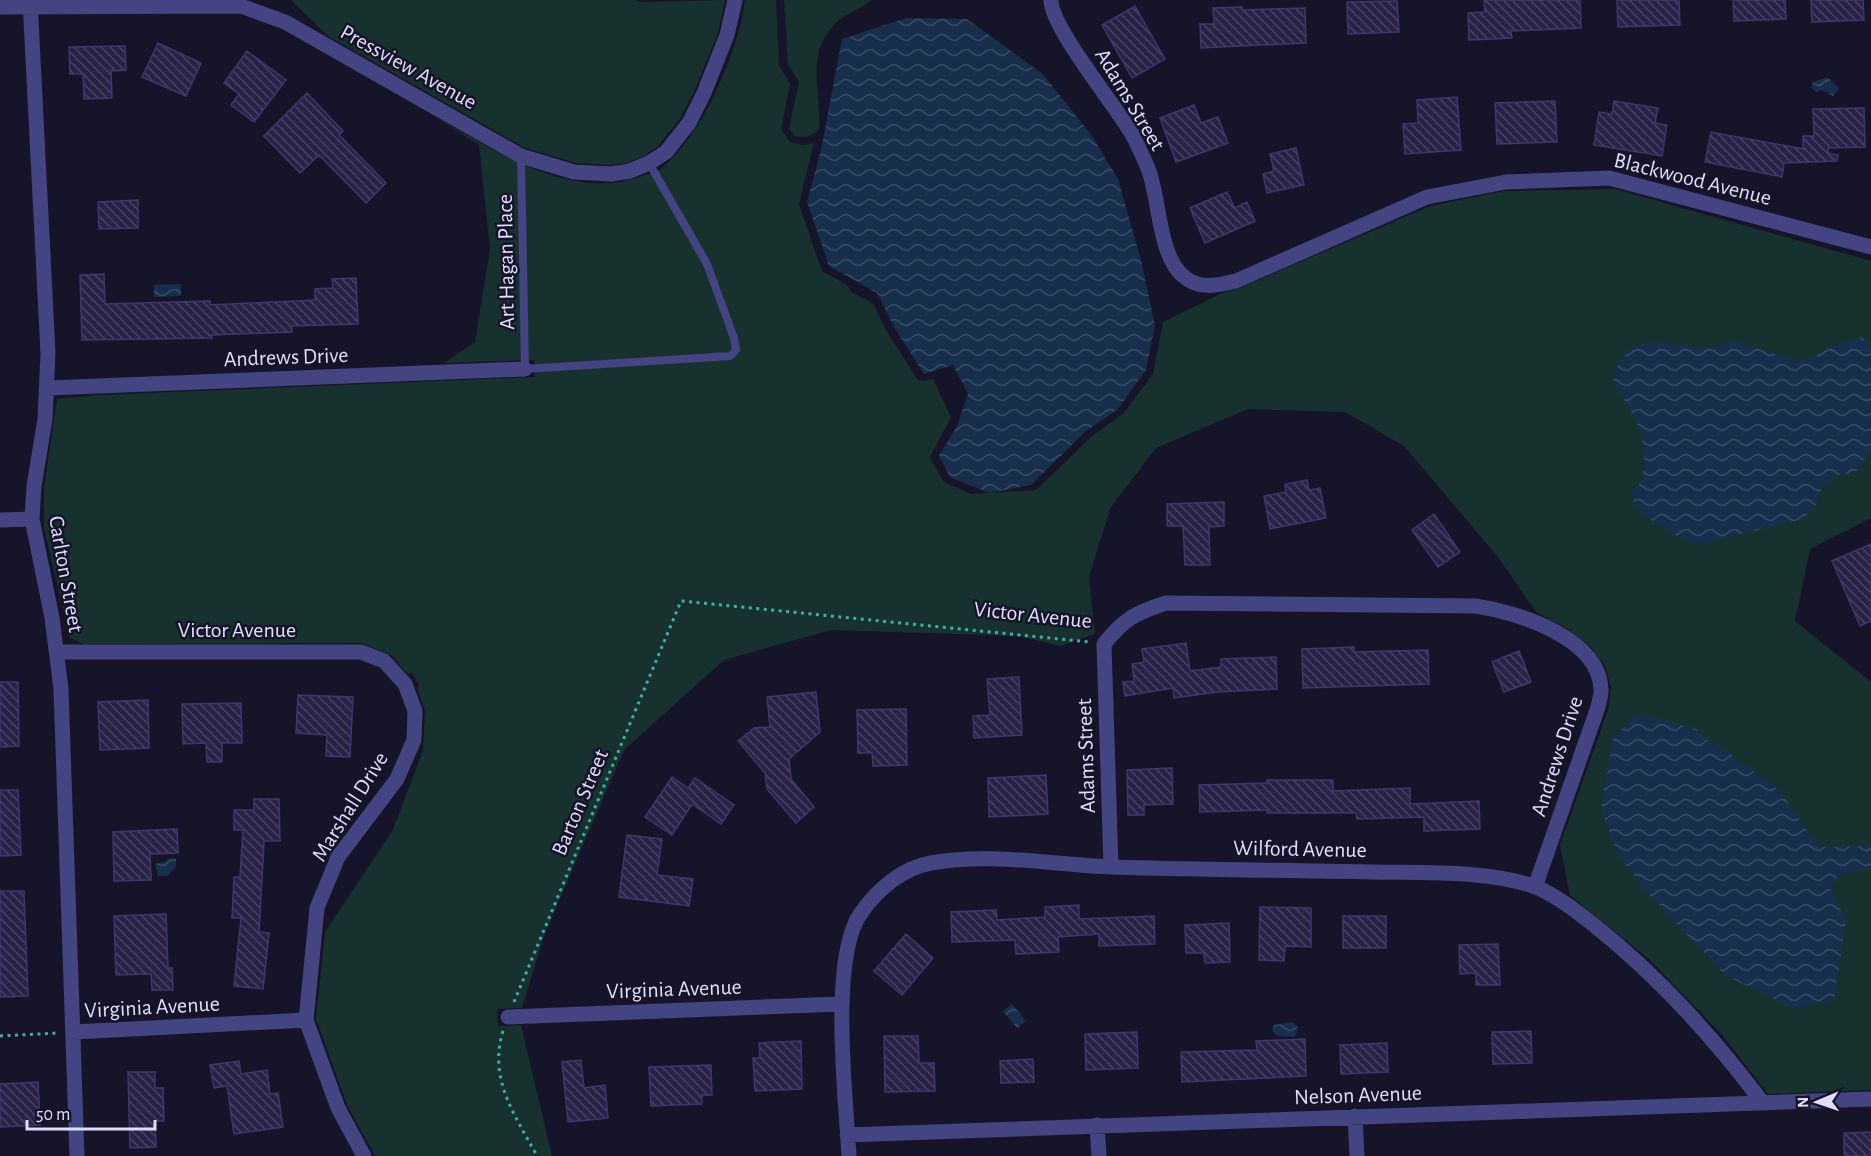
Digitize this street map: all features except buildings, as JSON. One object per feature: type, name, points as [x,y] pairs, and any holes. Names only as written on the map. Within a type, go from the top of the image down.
[{"type":"street","points":[[650,164],[666,152],[689,123],[704,93],[727,35],[735,0]]},
{"type":"street","name":"Adams Street","points":[[1051,0],[1057,22],[1133,136],[1150,174],[1170,258],[1180,273],[1197,285]]},
{"type":"street","name":"Pressview Avenue","points":[[0,7],[30,3],[240,6],[285,22],[521,156],[574,172],[630,171],[650,164]]},
{"type":"street","name":"Carlton Street","points":[[30,3],[48,388],[32,519],[58,652],[77,1156]]},
{"type":"street","name":"Blackwood Avenue","points":[[1197,285],[1213,286],[1236,281],[1426,197],[1506,182],[1609,178],[1871,247]]},
{"type":"street","name":"Andrews Drive","points":[[48,388],[525,369]]},
{"type":"street","points":[[0,520],[32,519]]},
{"type":"street","name":"Victor Avenue","points":[[1104,644],[1122,622],[1136,613],[1166,603],[1476,606]]},
{"type":"street","name":"Andrews Drive","points":[[1476,606],[1502,610],[1532,620],[1563,636],[1584,654],[1597,671],[1601,689],[1598,707],[1535,887]]},
{"type":"street","name":"Adams Street","points":[[1104,644],[1111,867]]},
{"type":"street","name":"Victor Avenue","points":[[58,652],[361,652],[384,661],[405,684]]},
{"type":"street","name":"Marshall Drive","points":[[364,1156],[338,1108],[306,1020],[317,908],[338,857],[397,779],[414,740],[415,711],[405,684]]},
{"type":"street","name":"Wilford Avenue","points":[[849,1156],[841,1004],[844,959],[859,915],[890,880],[927,863],[970,859],[1111,867],[1437,873],[1493,878],[1535,887],[1567,904],[1642,966],[1716,1041],[1763,1103]]},
{"type":"street","name":"Virginia Avenue","points":[[508,1017],[841,1004]]},
{"type":"street","name":"Virginia Avenue","points":[[74,1032],[306,1020]]},
{"type":"street","name":"Nelson Avenue","points":[[848,1135],[1871,1099]]},
{"type":"street","points":[[1355,1116],[1357,1156]]},
{"type":"street","points":[[1097,1125],[1098,1156]]},
{"type":"lane","name":"Art Hagan Place","points":[[521,156],[525,369]]},
{"type":"lane","points":[[525,369],[730,356],[736,350],[734,338],[707,264],[650,164]]},
{"type":"path","name":"Victor Avenue","points":[[681,601],[1104,644]]},
{"type":"path","name":"Barton Street","points":[[508,1017],[681,601]]},
{"type":"path","points":[[508,1017],[498,1046],[498,1074],[511,1108],[537,1156]]},
{"type":"path","name":"Virginia Avenue","points":[[0,1036],[74,1032]]},
{"type":"green space","points":[[291,0],[635,0],[642,2],[725,0],[718,33],[695,90],[680,119],[658,146],[644,156],[627,163],[611,165],[576,163],[525,148],[328,36]]},
{"type":"green space","points":[[745,0],[776,0],[779,65],[790,84],[781,129],[790,142],[802,145],[814,143],[799,204],[822,271],[847,285],[851,292],[873,303],[886,330],[917,379],[924,381],[933,379],[951,417],[930,457],[944,482],[971,494],[1036,490],[1091,437],[1124,413],[1153,374],[1163,322],[1222,293],[1240,288],[1430,206],[1505,191],[1615,189],[1871,261],[1871,518],[1810,549],[1795,621],[1871,682],[1871,1090],[1768,1094],[1723,1036],[1650,960],[1570,895],[1560,845],[1608,710],[1611,687],[1605,666],[1591,647],[1568,629],[1536,612],[1498,557],[1404,446],[1345,412],[1248,409],[1156,448],[1111,507],[1089,576],[1095,634],[1060,646],[1018,636],[831,630],[724,660],[624,750],[544,936],[522,1008],[497,1009],[498,1026],[521,1025],[552,1156],[375,1156],[347,1105],[316,1019],[325,932],[393,830],[423,750],[425,711],[417,687],[419,685],[412,673],[408,674],[391,655],[361,643],[83,644],[70,638],[44,528],[44,487],[57,399],[98,395],[535,377],[534,360],[444,363],[475,342],[490,249],[479,145],[433,116],[506,157],[560,178],[588,183],[615,183],[655,172],[662,168],[681,148],[708,108],[736,41]]},
{"type":"green space","points":[[784,0],[872,0],[837,22],[824,38],[817,63],[819,130],[801,137],[794,136],[789,128],[799,82],[788,64]]},
{"type":"water","points":[[906,18],[967,19],[1043,74],[1092,136],[1118,179],[1142,264],[1155,326],[1146,370],[1118,409],[1085,432],[1031,485],[989,493],[950,477],[939,456],[957,426],[968,394],[953,365],[924,374],[894,327],[877,293],[829,266],[807,202],[821,150],[842,39]]},
{"type":"water","points":[[1827,77],[1839,88],[1833,96],[1822,90],[1816,92],[1811,87],[1813,82]]},
{"type":"water","points":[[181,284],[181,296],[154,297],[154,285]]},
{"type":"water","points":[[1862,337],[1871,349],[1871,451],[1855,473],[1840,474],[1822,486],[1815,508],[1802,519],[1697,545],[1657,524],[1638,508],[1633,500],[1633,492],[1639,485],[1643,474],[1643,443],[1633,416],[1613,382],[1620,362],[1629,350],[1641,344],[1655,343],[1702,348],[1717,347],[1733,340],[1767,352],[1807,361],[1831,347]]},
{"type":"water","points":[[1637,713],[1696,729],[1705,739],[1719,745],[1780,791],[1818,847],[1871,846],[1871,869],[1840,874],[1830,889],[1846,921],[1834,1000],[1795,1009],[1726,976],[1644,889],[1617,854],[1601,808],[1613,739]]},
{"type":"water","points":[[169,858],[176,859],[176,866],[168,876],[158,876],[155,864],[165,862]]},
{"type":"water","points":[[1012,1004],[1026,1021],[1017,1028],[1003,1011]]},
{"type":"water","points":[[1293,1022],[1298,1028],[1295,1037],[1277,1036],[1272,1030],[1274,1025]]}]
